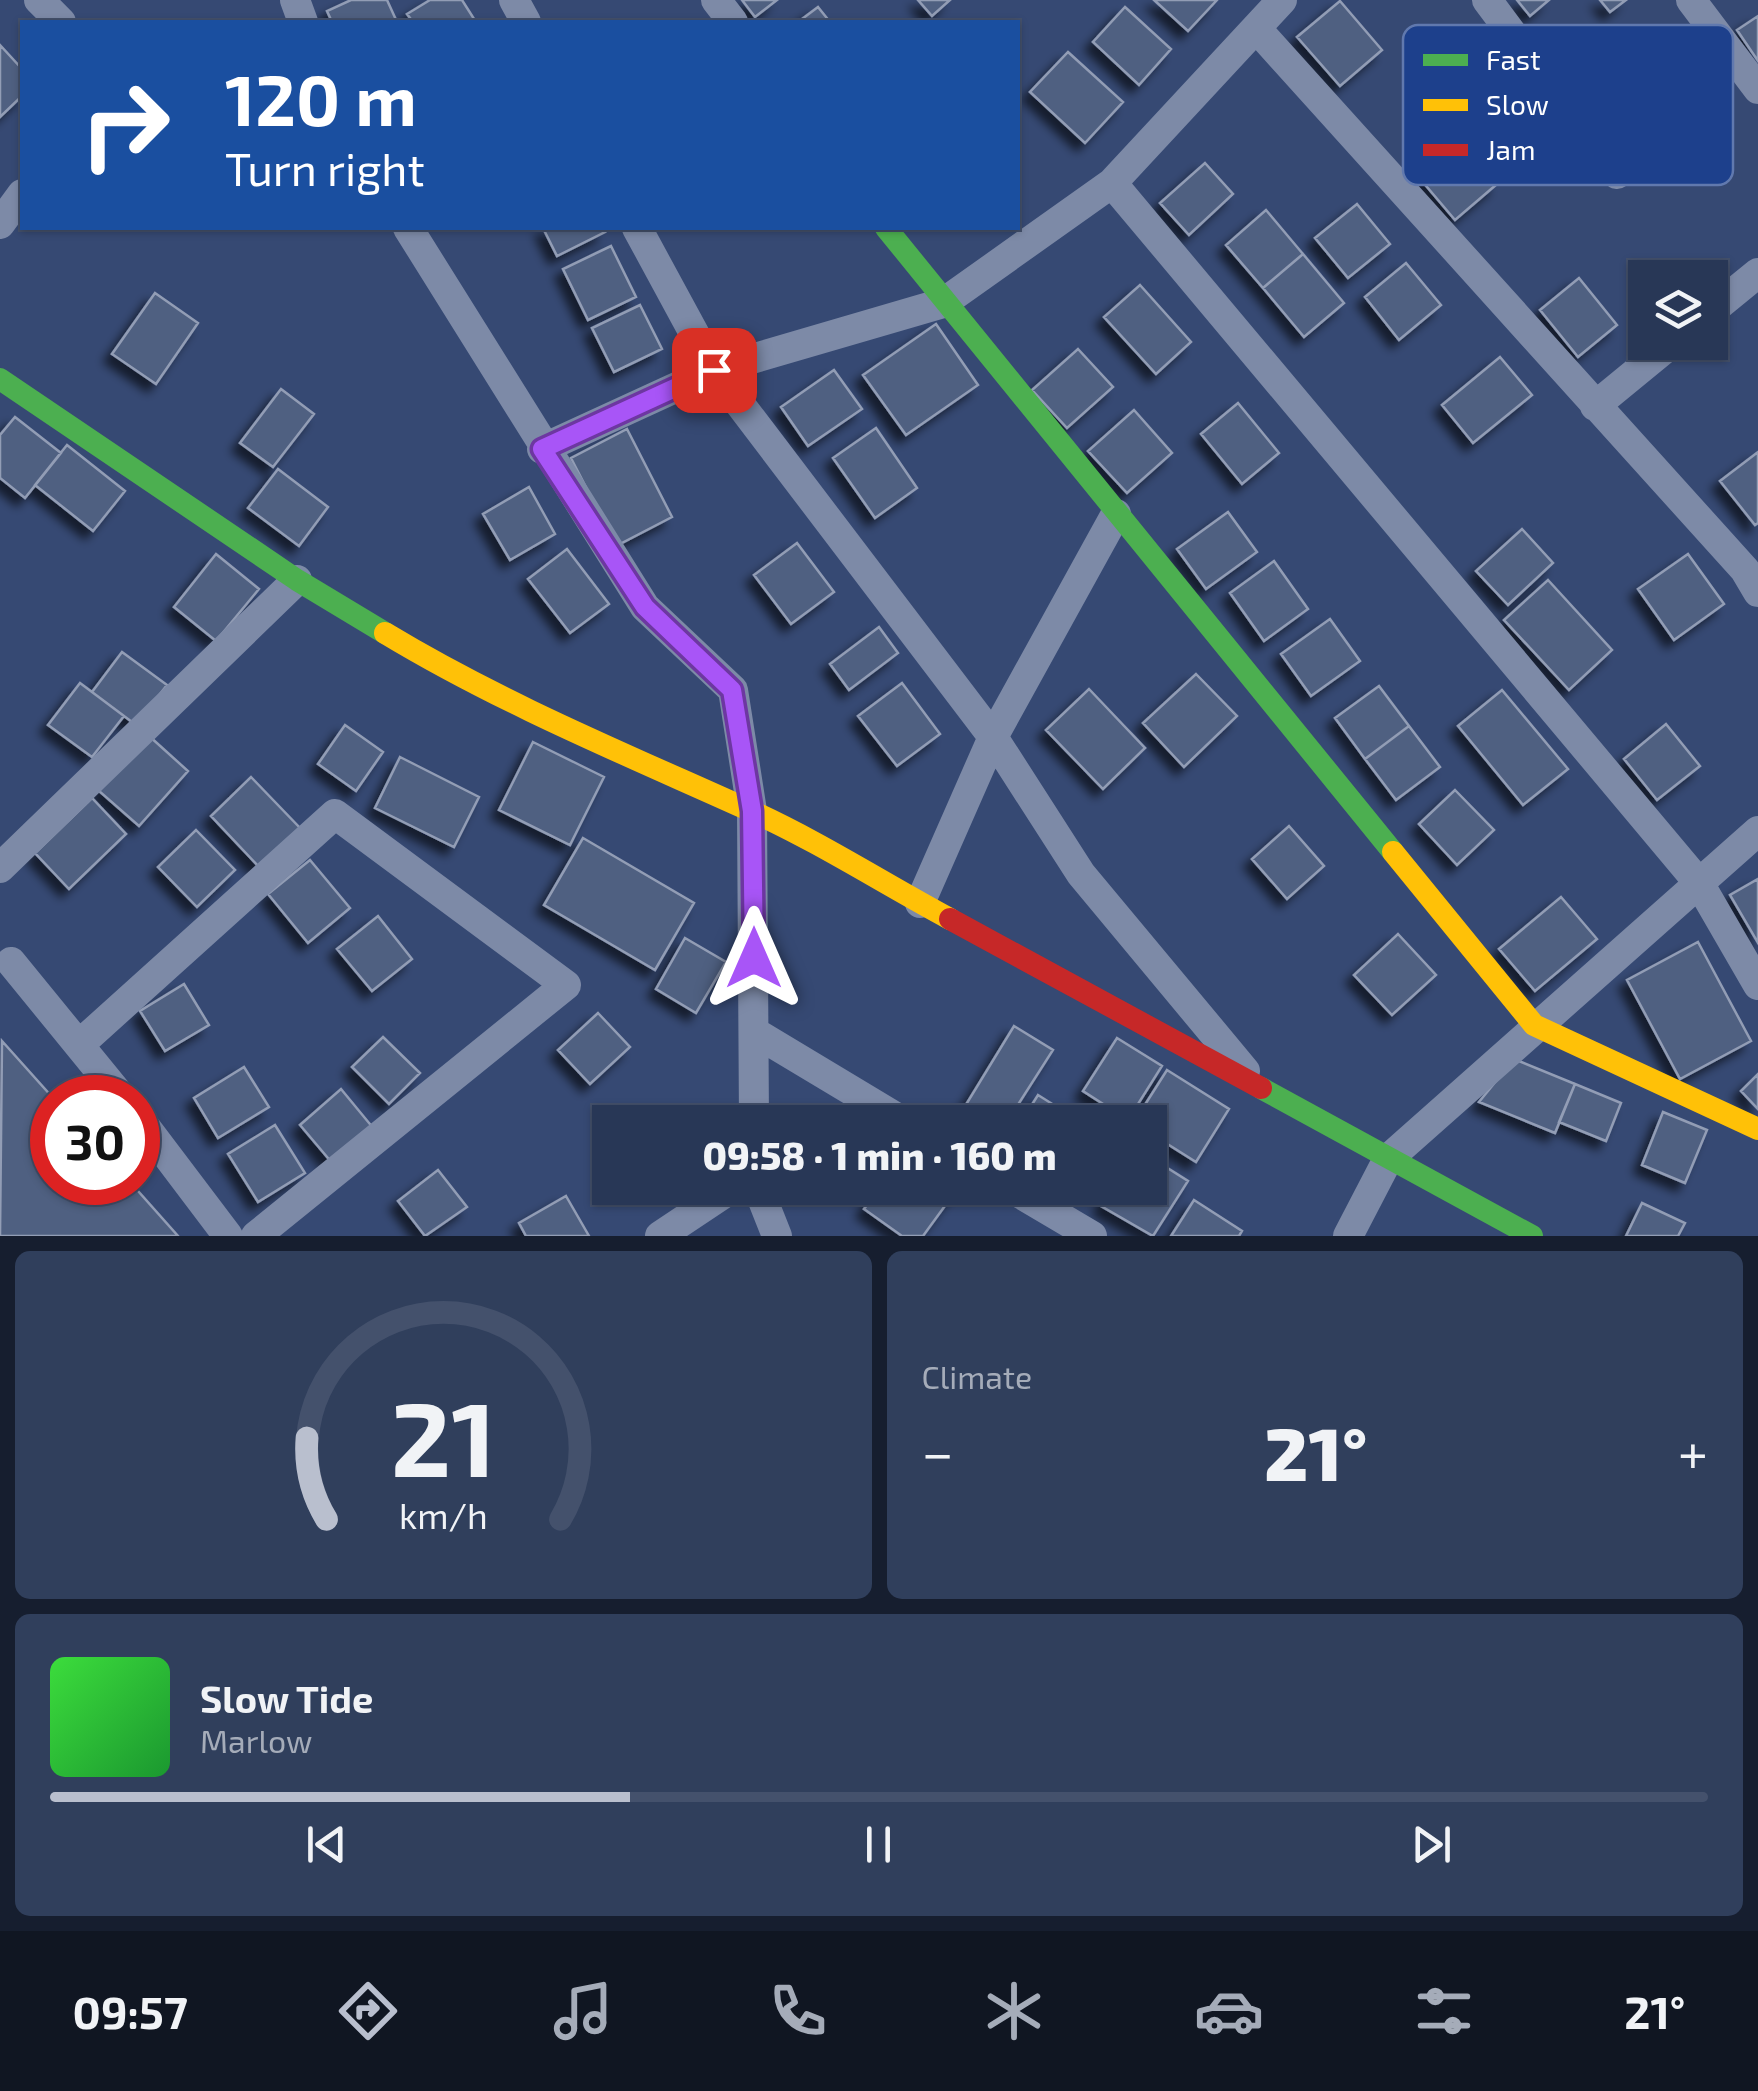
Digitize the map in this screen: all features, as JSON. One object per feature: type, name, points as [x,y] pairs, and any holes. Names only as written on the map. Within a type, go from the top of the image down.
[{"type":"street","points":[[39,0],[59,20]]},
{"type":"street","points":[[716,0],[731,20]]},
{"type":"street","points":[[542,449],[714,370],[943,304],[1112,183],[1282,0]]},
{"type":"street","points":[[1487,0],[1506,25]]},
{"type":"street","points":[[1691,0],[1710,25]]},
{"type":"street","points":[[1256,28],[1595,406],[1754,574]]},
{"type":"street","points":[[1733,56],[1758,89]]},
{"type":"street","points":[[1112,183],[1698,883],[1758,986]]},
{"type":"street","points":[[0,224],[20,197]]},
{"type":"street","points":[[409,230],[542,449],[645,607],[732,690],[752,811],[754,1105]]},
{"type":"street","points":[[638,230],[714,370],[993,738],[1081,874],[1258,1088]]},
{"type":"street","points":[[888,230],[943,304],[1534,1025],[1758,1128]]},
{"type":"street","points":[[1728,297],[1758,273]]},
{"type":"street","points":[[1595,406],[1651,360]]},
{"type":"street","points":[[0,379],[297,580],[528,712],[752,811],[1532,1236]]},
{"type":"street","points":[[920,903],[993,738],[1116,514]]},
{"type":"street","points":[[0,868],[297,580]]},
{"type":"street","points":[[81,1043],[335,814],[566,985],[256,1236]]},
{"type":"street","points":[[1348,1236],[1388,1158],[1534,1025],[1758,832]]},
{"type":"street","points":[[11,962],[105,1075]]},
{"type":"street","points":[[754,1032],[876,1105]]},
{"type":"street","points":[[160,1146],[228,1236]]},
{"type":"street","points":[[660,1236],[706,1205]]},
{"type":"street","points":[[765,1205],[778,1236]]},
{"type":"street","points":[[1040,1205],[1092,1236]]},
{"type":"building","points":[[351,0],[387,0],[396,20],[331,20],[327,11]]},
{"type":"building","points":[[430,0],[462,0],[475,20],[412,20],[407,14]]},
{"type":"building","points":[[742,0],[777,0],[755,17]]},
{"type":"building","points":[[918,0],[950,0],[932,16]]},
{"type":"building","points":[[1154,0],[1217,0],[1188,31]]},
{"type":"building","points":[[1517,0],[1549,0],[1530,16]]},
{"type":"building","points":[[1600,0],[1626,0],[1610,12]]},
{"type":"building","points":[[1340,1],[1382,50],[1340,86],[1297,37]]},
{"type":"building","points":[[818,7],[828,20],[801,20]]},
{"type":"building","points":[[1125,7],[1171,49],[1139,85],[1093,42]]},
{"type":"building","points":[[1758,16],[1758,61],[1737,30]]},
{"type":"building","points":[[0,45],[20,67],[20,98],[0,117]]},
{"type":"building","points":[[1068,52],[1123,102],[1085,143],[1030,92]]},
{"type":"building","points":[[1205,163],[1233,194],[1189,235],[1160,203]]},
{"type":"building","points":[[1425,185],[1496,185],[1455,220]]},
{"type":"building","points":[[1357,204],[1390,244],[1348,278],[1315,238]]},
{"type":"building","points":[[1266,210],[1303,254],[1263,288],[1226,245]]},
{"type":"building","points":[[544,230],[605,232],[557,256]]},
{"type":"building","points":[[611,246],[636,297],[588,320],[563,269]]},
{"type":"building","points":[[1303,254],[1344,303],[1304,337],[1263,288]]},
{"type":"building","points":[[1406,263],[1441,305],[1399,340],[1365,297]]},
{"type":"building","points":[[1579,278],[1617,325],[1578,357],[1540,310]]},
{"type":"building","points":[[1140,285],[1191,342],[1156,374],[1104,317]]},
{"type":"building","points":[[155,293],[198,323],[156,384],[112,354]]},
{"type":"building","points":[[640,305],[662,349],[614,372],[592,328]]},
{"type":"building","points":[[936,324],[978,385],[906,435],[863,375]]},
{"type":"building","points":[[1078,349],[1113,387],[1067,428],[1032,390]]},
{"type":"building","points":[[1500,357],[1532,395],[1473,443],[1442,405]]},
{"type":"building","points":[[834,370],[862,409],[808,446],[781,407]]},
{"type":"building","points":[[281,389],[314,414],[273,467],[240,443]]},
{"type":"building","points":[[1238,403],[1279,453],[1242,484],[1201,434]]},
{"type":"building","points":[[1134,410],[1172,453],[1127,493],[1088,451]]},
{"type":"building","points":[[15,417],[61,453],[25,498],[0,478],[0,435]]},
{"type":"building","points":[[876,428],[917,488],[875,518],[833,458]]},
{"type":"building","points":[[627,429],[672,517],[616,546],[571,458]]},
{"type":"building","points":[[67,445],[125,491],[93,531],[35,485]]},
{"type":"building","points":[[1758,452],[1758,523],[1755,525],[1720,481]]},
{"type":"building","points":[[278,469],[328,507],[299,546],[248,508]]},
{"type":"building","points":[[529,487],[555,534],[510,560],[483,514]]},
{"type":"building","points":[[1228,512],[1257,552],[1206,589],[1177,549]]},
{"type":"building","points":[[1522,529],[1553,563],[1508,605],[1476,571]]},
{"type":"building","points":[[797,543],[834,592],[791,624],[754,575]]},
{"type":"building","points":[[567,549],[609,604],[570,633],[528,579]]},
{"type":"building","points":[[216,554],[259,589],[216,641],[174,607]]},
{"type":"building","points":[[1688,554],[1724,604],[1674,640],[1638,589]]},
{"type":"building","points":[[1274,561],[1308,609],[1264,641],[1230,593]]},
{"type":"building","points":[[1548,580],[1612,650],[1569,690],[1504,620]]},
{"type":"building","points":[[1330,619],[1360,661],[1311,696],[1281,654]]},
{"type":"building","points":[[879,627],[898,653],[849,690],[830,664]]},
{"type":"building","points":[[122,652],[167,685],[136,725],[92,692]]},
{"type":"building","points":[[1196,674],[1237,716],[1184,767],[1143,723]]},
{"type":"building","points":[[80,683],[124,716],[92,757],[48,725]]},
{"type":"building","points":[[902,683],[940,734],[897,766],[858,716]]},
{"type":"building","points":[[1379,686],[1409,726],[1365,759],[1335,718]]},
{"type":"building","points":[[1089,689],[1145,748],[1103,789],[1046,730]]},
{"type":"building","points":[[1502,690],[1568,769],[1523,805],[1458,726]]},
{"type":"building","points":[[1666,724],[1700,766],[1657,800],[1624,759]]},
{"type":"building","points":[[345,725],[383,752],[356,791],[318,764]]},
{"type":"building","points":[[1409,726],[1440,767],[1396,800],[1365,759]]},
{"type":"building","points":[[148,735],[188,771],[139,826],[99,791]]},
{"type":"building","points":[[533,742],[604,777],[570,845],[499,810]]},
{"type":"building","points":[[400,757],[479,797],[454,847],[375,808]]},
{"type":"building","points":[[251,777],[300,828],[260,868],[211,816]]},
{"type":"building","points":[[1455,790],[1494,830],[1457,865],[1419,824]]},
{"type":"building","points":[[92,798],[126,834],[69,889],[35,853]]},
{"type":"building","points":[[1289,826],[1324,866],[1287,899],[1252,859]]},
{"type":"building","points":[[196,830],[235,870],[197,907],[158,867]]},
{"type":"building","points":[[583,838],[694,903],[655,970],[544,905]]},
{"type":"building","points":[[310,860],[350,908],[308,943],[268,894]]},
{"type":"building","points":[[1758,879],[1758,943],[1730,895]]},
{"type":"building","points":[[1561,897],[1597,939],[1535,991],[1499,949]]},
{"type":"building","points":[[378,916],[412,959],[372,991],[337,949]]},
{"type":"building","points":[[1398,934],[1436,975],[1392,1015],[1354,975]]},
{"type":"building","points":[[685,938],[726,962],[696,1013],[656,989]]},
{"type":"building","points":[[1698,942],[1751,1041],[1680,1079],[1627,980]]},
{"type":"building","points":[[184,984],[209,1025],[165,1051],[140,1011]]},
{"type":"building","points":[[598,1013],[630,1047],[590,1084],[558,1050]]},
{"type":"building","points":[[1014,1026],[1053,1050],[1018,1105],[966,1105]]},
{"type":"building","points":[[383,1037],[420,1073],[389,1104],[352,1067]]},
{"type":"building","points":[[1117,1038],[1162,1066],[1137,1105],[1105,1105],[1083,1091]]},
{"type":"building","points":[[2,1041],[32,1075],[30,1205],[150,1205],[178,1236],[0,1236]]},
{"type":"building","points":[[1514,1059],[1575,1084],[1555,1133],[1479,1102]]},
{"type":"building","points":[[244,1067],[269,1107],[218,1138],[194,1098]]},
{"type":"building","points":[[1167,1070],[1229,1109],[1196,1162],[1167,1144],[1167,1105],[1145,1105]]},
{"type":"building","points":[[1758,1074],[1758,1109],[1741,1091]]},
{"type":"building","points":[[1575,1084],[1621,1103],[1606,1141],[1559,1122]]},
{"type":"building","points":[[341,1089],[374,1129],[333,1164],[300,1125]]},
{"type":"building","points":[[1038,1095],[1054,1105],[1032,1105]]},
{"type":"building","points":[[1663,1112],[1707,1130],[1685,1183],[1642,1165]]},
{"type":"building","points":[[275,1125],[305,1173],[258,1202],[228,1154]]},
{"type":"building","points":[[1167,1168],[1188,1181],[1153,1236],[1101,1206],[1167,1205]]},
{"type":"building","points":[[438,1170],[467,1207],[425,1236],[398,1201]]},
{"type":"building","points":[[566,1196],[589,1236],[526,1236],[519,1223]]},
{"type":"building","points":[[1194,1200],[1242,1231],[1239,1236],[1171,1236]]},
{"type":"building","points":[[1642,1203],[1685,1223],[1678,1236],[1626,1236]]},
{"type":"building","points":[[867,1205],[946,1205],[923,1236],[902,1236],[864,1209]]},
{"type":"traffic: fast","points":[[888,230],[1393,852]]},
{"type":"traffic: fast","points":[[0,379],[297,580],[385,633]]},
{"type":"traffic: fast","points":[[1261,1088],[1532,1236]]},
{"type":"traffic: slow","points":[[385,633],[518,705],[775,822],[950,919]]},
{"type":"traffic: slow","points":[[1393,852],[1534,1025],[1758,1129]]},
{"type":"traffic: jam","points":[[950,919],[1261,1088]]},
{"type":"route","points":[[714,370],[542,449],[645,607],[732,690],[752,811],[754,958]]}]
